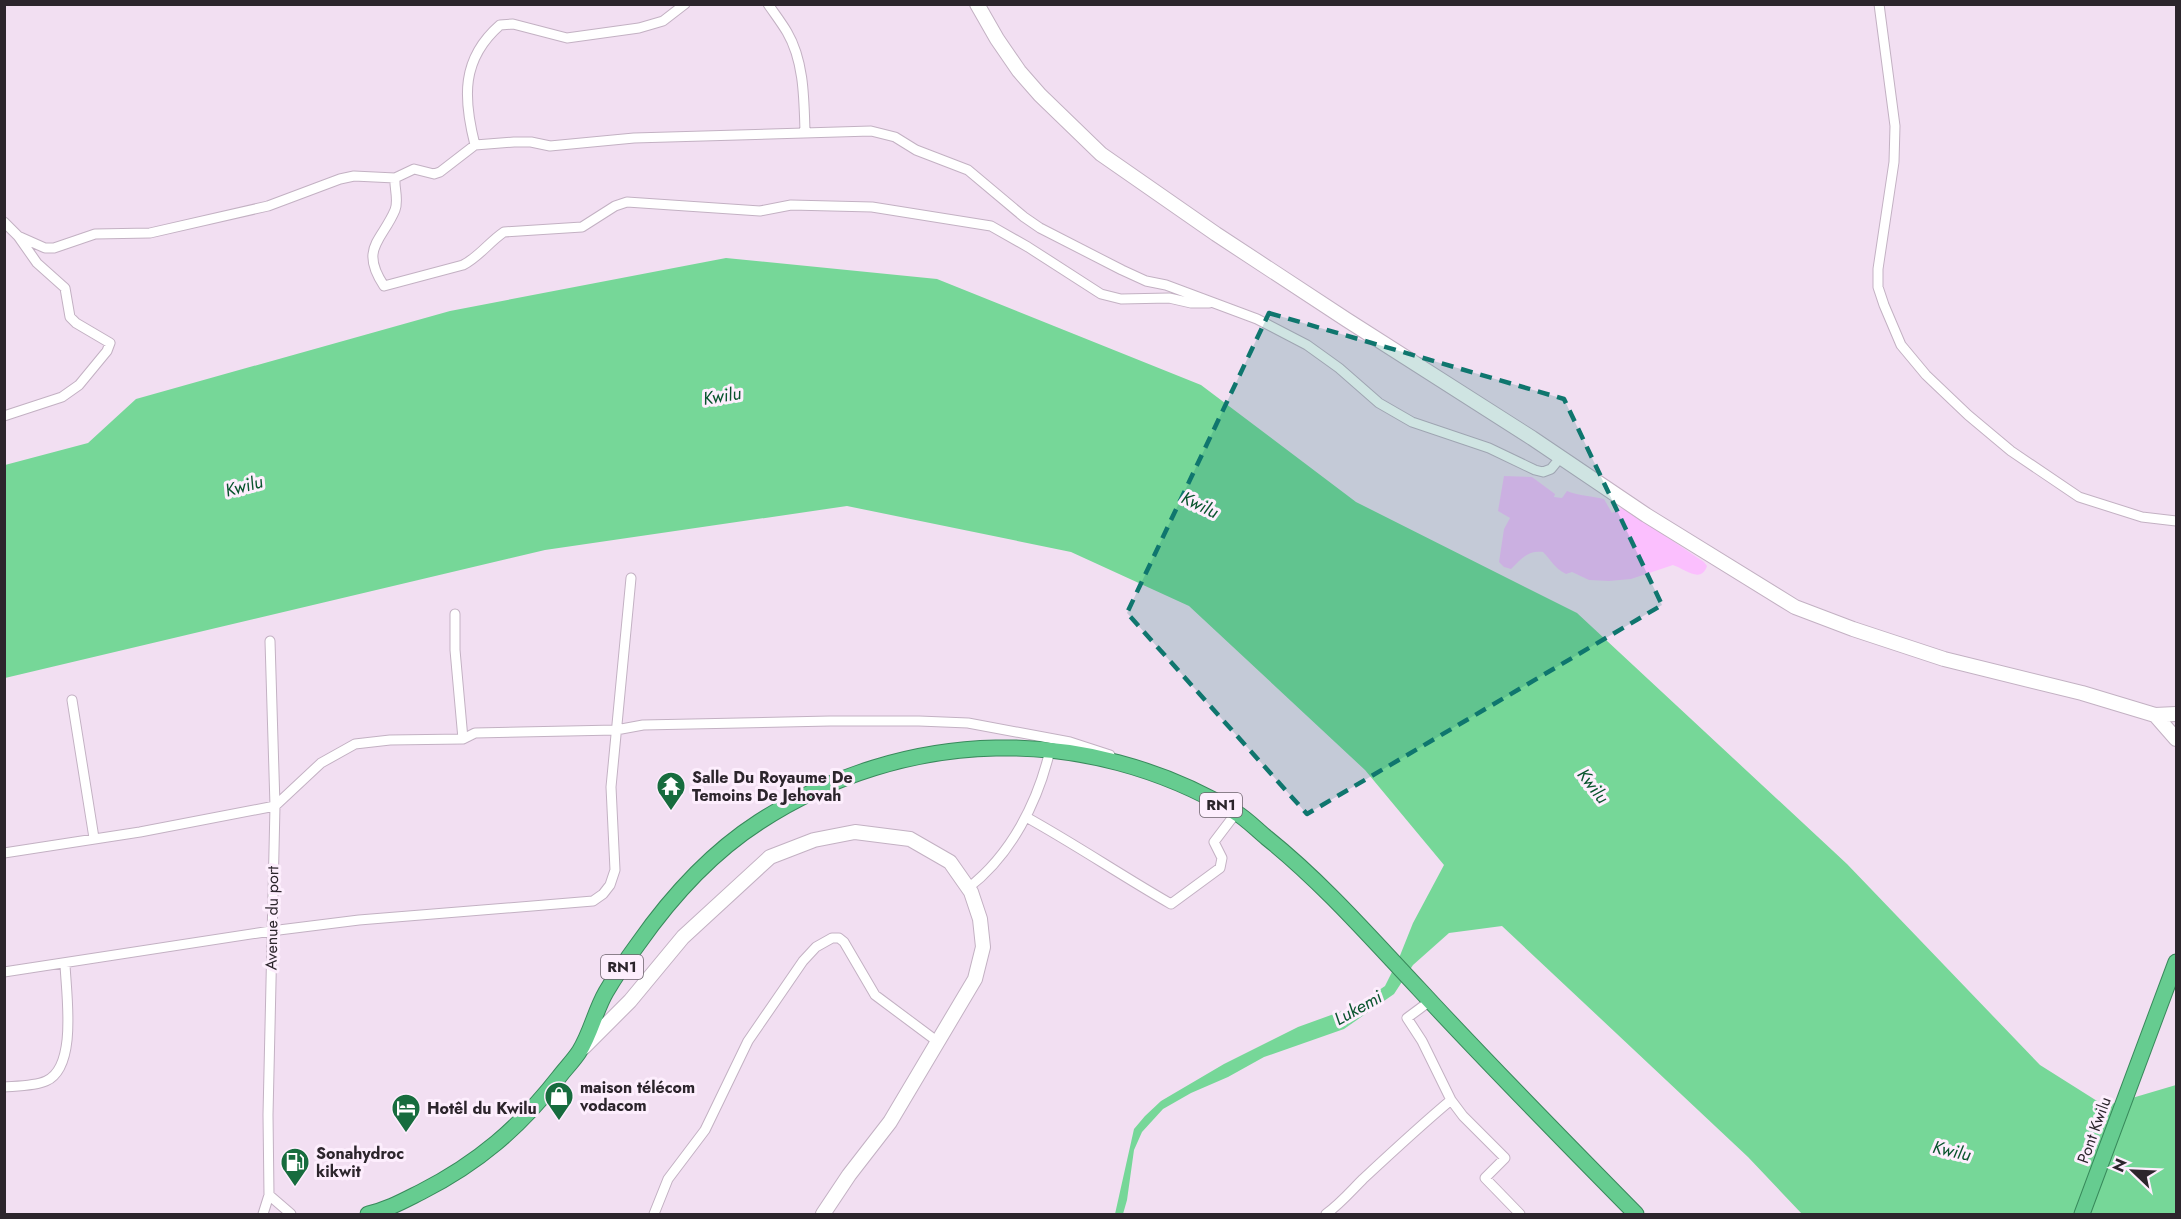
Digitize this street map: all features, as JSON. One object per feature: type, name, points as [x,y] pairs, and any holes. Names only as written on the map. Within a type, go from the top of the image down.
[{"type":"highway","name":"RN1","points":[[368,1215],[385,1211],[473,1163],[509,1133],[542,1098],[579,1052],[605,994],[666,906],[706,865],[758,823],[793,802],[834,782],[880,765],[900,759],[993,748],[1050,750],[1091,756],[1151,772],[1236,813],[1288,854],[1357,923],[1636,1215]]},
{"type":"highway","name":"Pont Kwilu","points":[[2082,1215],[2176,962]]},
{"type":"main road","points":[[977,4],[997,39],[1019,70],[1040,95],[1101,154],[1216,234],[1347,320],[1532,438],[1646,515],[1795,607],[1944,659],[2082,693],[2155,715],[2176,714]]},
{"type":"main road","points":[[2155,715],[2176,739]]},
{"type":"main road","points":[[579,1052],[630,1001],[683,937],[770,857],[814,840],[855,832],[910,839],[950,862],[968,888],[980,919],[983,947],[975,979],[890,1122],[849,1175],[823,1215]]},
{"type":"street","points":[[476,145],[468,118],[469,77],[480,47],[500,25],[513,24],[567,38],[639,28],[663,21],[685,4]]},
{"type":"street","points":[[768,4],[788,33],[798,58],[805,132]]},
{"type":"street","points":[[1879,4],[1895,126],[1892,183],[1880,248],[1878,287],[1901,345],[1926,375],[1968,415],[2011,451],[2079,497],[2142,517],[2176,521]]},
{"type":"street","points":[[18,236],[45,248],[54,248],[95,234],[150,233],[268,206],[340,178],[354,176],[395,178],[414,169],[430,173],[440,172],[476,145],[522,142],[550,146],[634,138],[871,131],[895,137],[916,150],[968,170],[1024,217],[1062,241],[1146,281],[1166,285],[1257,319],[1307,345],[1339,368],[1379,403],[1412,422],[1489,448],[1543,472],[1551,469],[1560,458]]},
{"type":"street","points":[[395,178],[397,203],[395,210],[375,241],[373,252],[379,278],[384,286],[463,265],[474,259],[493,239],[504,232],[582,227],[615,206],[627,202],[760,211],[791,206],[861,207],[991,226],[1101,294],[1121,299],[1169,298],[1202,304],[1211,302]]},
{"type":"street","points":[[4,222],[18,236],[37,263],[65,288],[70,317],[110,343],[107,351],[79,385],[62,397],[4,416]]},
{"type":"street","points":[[4,972],[271,931],[359,920],[593,901],[610,885],[615,870],[611,787],[631,578]]},
{"type":"street","points":[[455,614],[455,650],[463,739]]},
{"type":"street","name":"Avenue du port","points":[[269,1195],[268,1115],[275,806],[270,641]]},
{"type":"street","points":[[72,700],[94,837]]},
{"type":"street","points":[[4,853],[94,837],[141,832],[275,806],[321,763],[354,744],[390,740],[463,739],[475,733],[616,730],[643,725],[819,721],[968,723],[1070,742],[1114,756],[1151,772]]},
{"type":"street","points":[[968,888],[992,867],[1026,817],[1044,777],[1050,750]]},
{"type":"street","points":[[1026,817],[1078,846],[1171,904],[1220,868],[1222,858],[1214,842],[1236,813]]},
{"type":"street","points":[[654,1215],[668,1179],[705,1130],[748,1041],[803,961],[816,946],[832,938],[839,938],[844,942],[875,995],[938,1042]]},
{"type":"street","points":[[4,1087],[45,1082],[58,1072],[67,1048],[65,964]]},
{"type":"street","points":[[1429,1000],[1407,1018],[1422,1041],[1451,1100],[1463,1116],[1505,1158],[1485,1178],[1520,1215]]},
{"type":"street","points":[[1326,1215],[1415,1130],[1451,1100]]},
{"type":"street","points":[[262,1215],[269,1195],[291,1215]]},
{"type":"highlighted area","points":[[1269,313],[1564,399],[1662,605],[1307,814],[1127,613]]},
{"type":"shaded area","points":[[1504,476],[1532,477],[1555,494],[1554,497],[1562,498],[1567,491],[1604,499],[1612,513],[1620,508],[1627,510],[1707,566],[1701,574],[1697,575],[1673,565],[1631,579],[1589,580],[1572,572],[1566,574],[1555,566],[1543,552],[1533,552],[1511,569],[1504,567],[1499,562],[1504,529],[1510,518],[1498,511]]},
{"type":"water","points":[[726,258],[937,279],[1201,385],[1356,502],[1577,613],[1847,864],[2040,1065],[2105,1106],[2176,1085],[2176,1214],[1802,1214],[1748,1157],[1502,926],[1449,933],[1413,965],[1394,994],[1344,1029],[1264,1057],[1163,1109],[1142,1132],[1134,1150],[1123,1214],[1115,1214],[1134,1129],[1145,1116],[1161,1101],[1224,1064],[1298,1027],[1356,1006],[1385,986],[1413,923],[1444,865],[1365,770],[1189,606],[1071,552],[847,506],[545,550],[5,678],[5,465],[88,443],[136,399],[450,311]]},
{"type":"place","name":"Salle Du Royaume De Temoins De Jehovah","points":[[671,812]]},
{"type":"place","name":"maison télécom vodacom","points":[[559,1122]]},
{"type":"place","name":"Hotêl du Kwilu","points":[[406,1134]]},
{"type":"place","name":"Sonahydroc kikwit","points":[[295,1188]]},
{"type":"water label","name":"Kwilu","points":[[722,396]]},
{"type":"water label","name":"Kwilu","points":[[244,486]]},
{"type":"water label","name":"Kwilu","points":[[1200,505]]},
{"type":"water label","name":"Kwilu","points":[[1593,786]]},
{"type":"water label","name":"Lukemi","points":[[1358,1008]]},
{"type":"water label","name":"Kwilu","points":[[1952,1151]]}]
